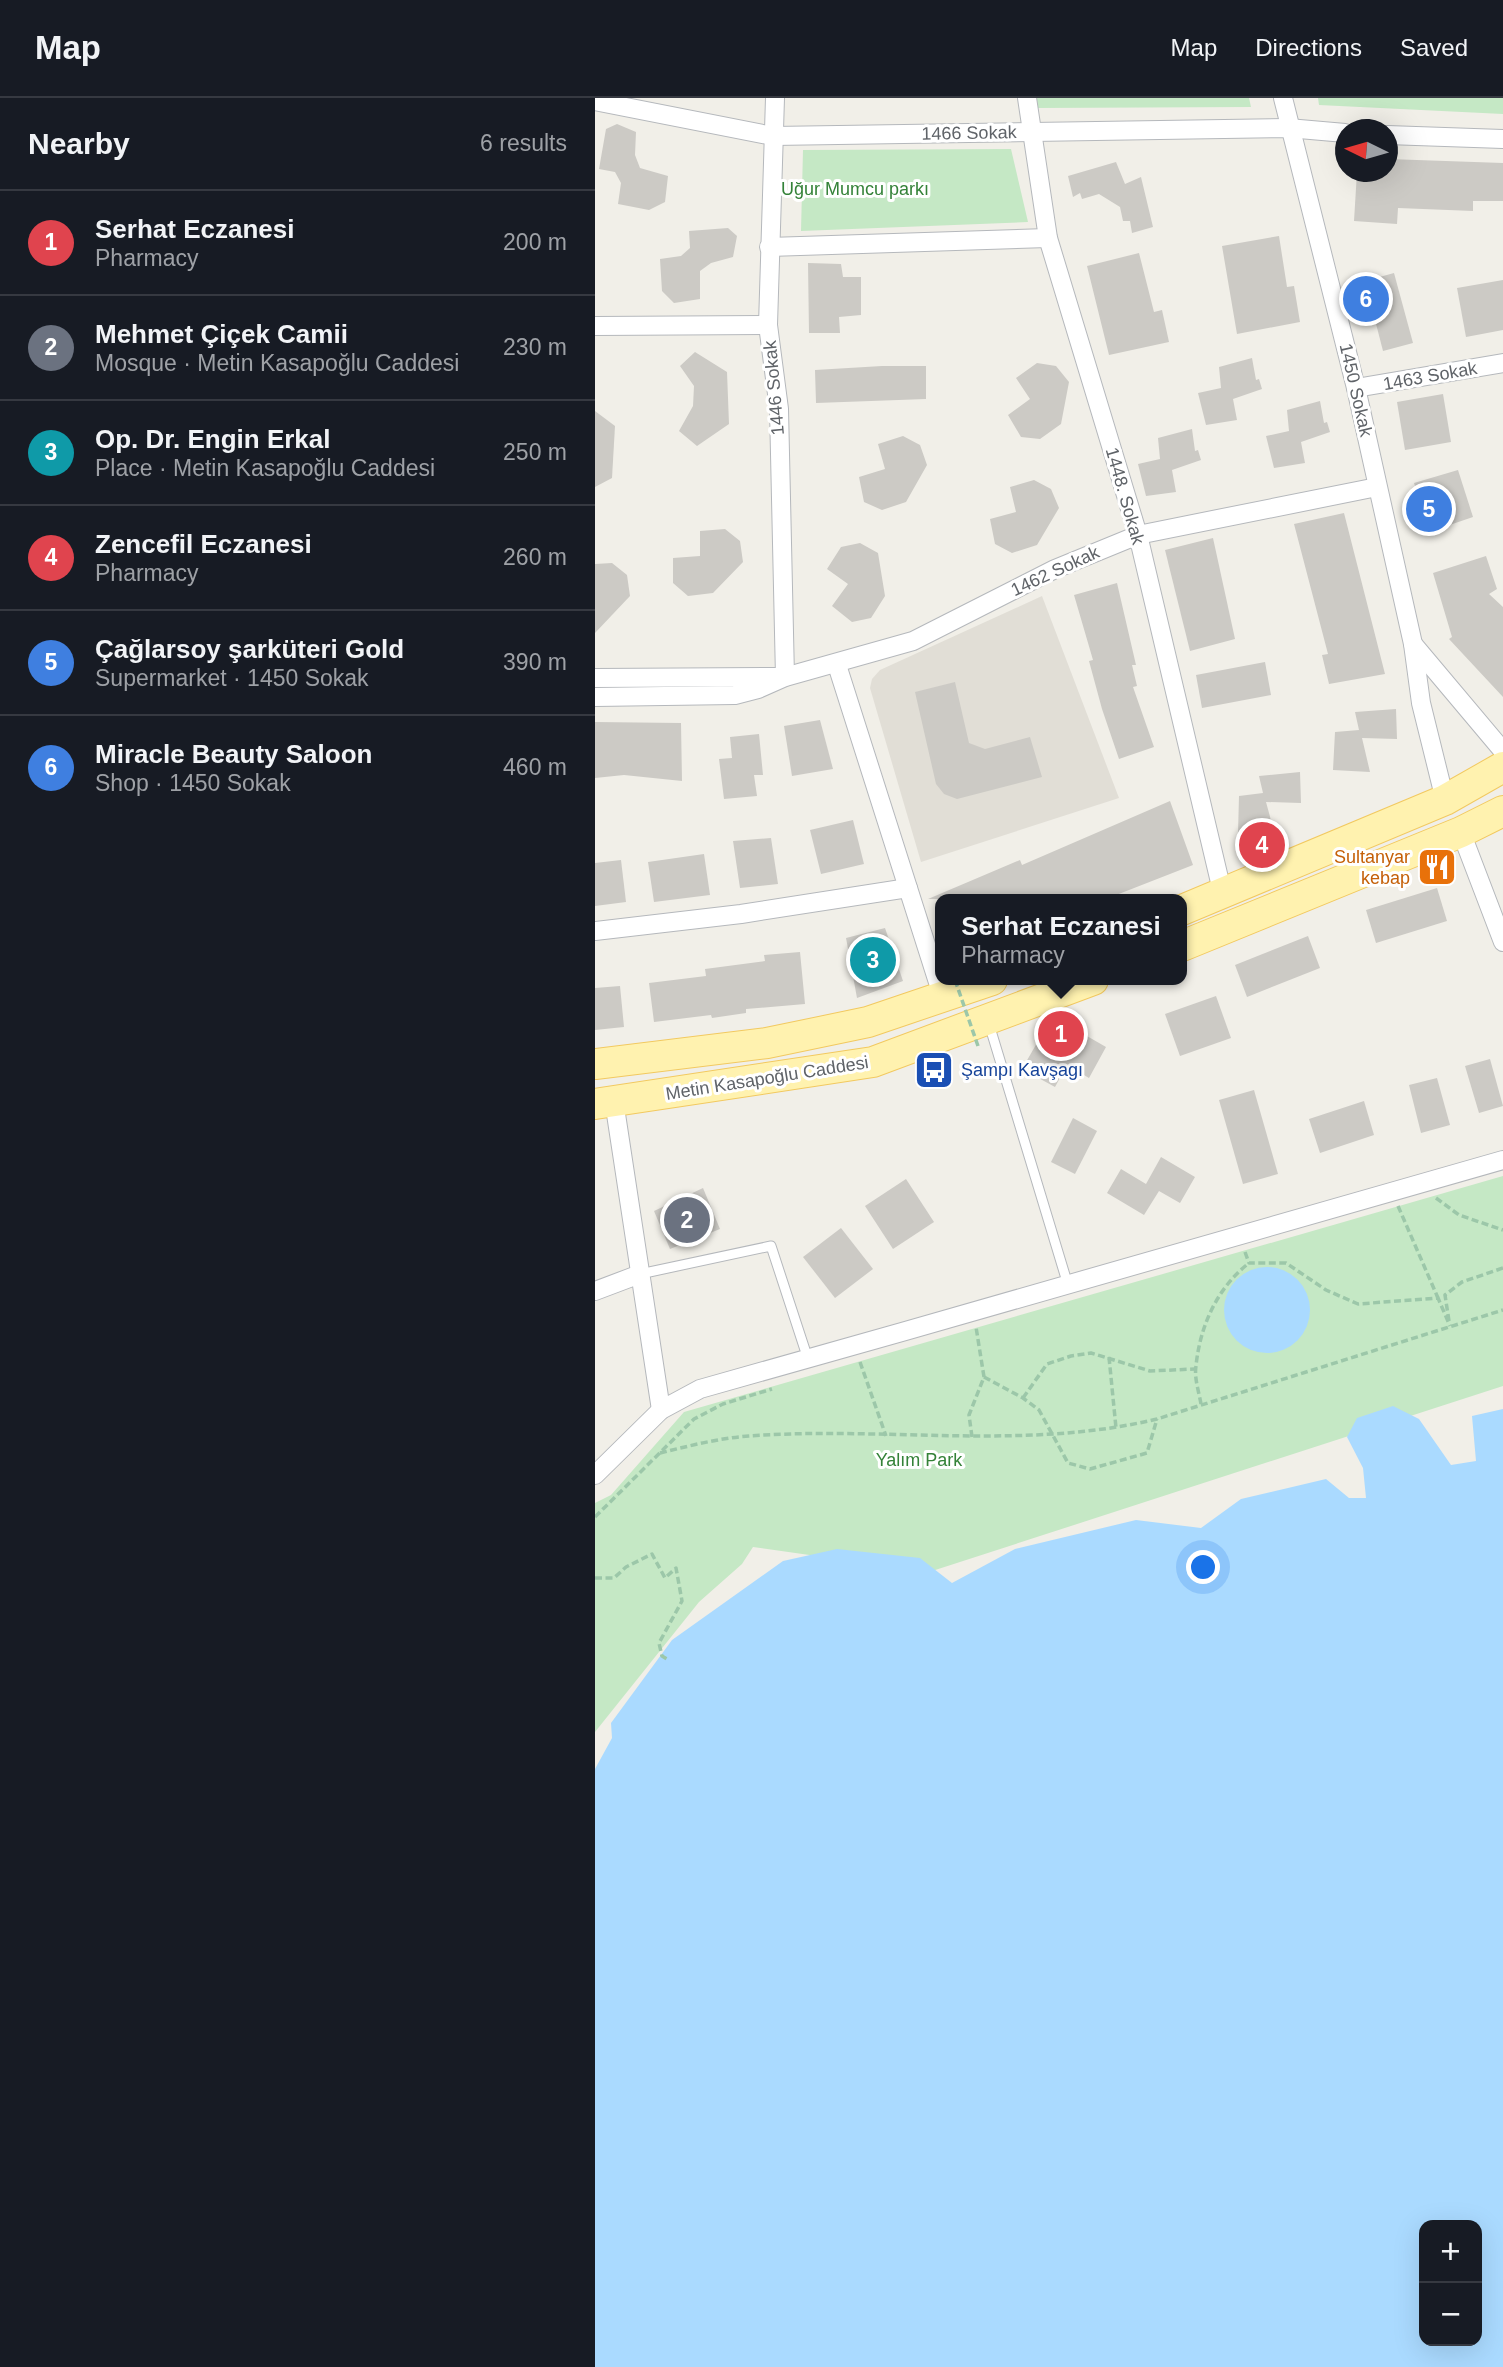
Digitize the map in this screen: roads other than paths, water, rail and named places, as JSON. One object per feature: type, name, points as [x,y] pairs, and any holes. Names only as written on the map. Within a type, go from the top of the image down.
[{"type":"main road","points":[[1187,908],[1445,800],[1503,766]]},
{"type":"main road","points":[[1187,944],[1461,832],[1503,811]]},
{"type":"main road","name":"Metin Kasapoğlu Caddesi","points":[[595,1064],[767,1043],[868,1022],[949,989],[968,985]]},
{"type":"main road","name":"Metin Kasapoğlu Caddesi","points":[[605,1102],[873,1062],[983,1033],[1083,985]]},
{"type":"street","name":"1446 Sokak","points":[[775,98],[768,325],[779,409],[785,677]]},
{"type":"street","name":"1448. Sokak","points":[[1027,98],[1048,238],[1137,535],[1223,895]]},
{"type":"street","name":"1450 Sokak","points":[[1283,98],[1288,128],[1356,388],[1413,644],[1421,703],[1445,800]]},
{"type":"street","name":"1466 Sokak","points":[[595,101],[773,136],[1288,128],[1335,132]]},
{"type":"street","points":[[1398,135],[1503,139]]},
{"type":"street","points":[[769,247],[1048,238]]},
{"type":"street","points":[[595,326],[768,325]]},
{"type":"street","name":"1463 Sokak","points":[[1356,388],[1503,363]]},
{"type":"street","name":"1462 Sokak","points":[[595,697],[736,695],[785,677],[837,665],[913,641],[1055,569],[1137,535],[1377,487]]},
{"type":"street","name":"1450 Sokak","points":[[1413,644],[1503,751]]},
{"type":"street","points":[[837,665],[908,888],[935,955]]},
{"type":"street","name":"1462 Sokak","points":[[595,678],[785,677]]},
{"type":"street","points":[[1461,832],[1503,942]]},
{"type":"street","points":[[595,931],[741,914],[908,888]]},
{"type":"street","points":[[605,1102],[640,1274],[661,1410]]},
{"type":"street","points":[[595,1475],[661,1410],[701,1389],[1068,1287],[1240,1234],[1503,1160]]},
{"type":"street","points":[[595,1291],[640,1274]]},
{"type":"lane","points":[[983,1033],[1068,1287]]},
{"type":"lane","points":[[640,1274],[771,1246],[808,1359]]},
{"type":"water","points":[[1267,1267],[1284,1270],[1298,1279],[1307,1293],[1310,1310],[1307,1327],[1298,1341],[1284,1350],[1267,1353],[1250,1350],[1236,1341],[1227,1327],[1224,1310],[1227,1293],[1236,1279],[1250,1270]]},
{"type":"water","points":[[1393,1406],[1419,1419],[1451,1465],[1476,1461],[1472,1416],[1503,1409],[1503,2367],[595,2367],[595,1769],[612,1738],[611,1723],[672,1640],[783,1561],[837,1549],[920,1558],[952,1583],[1015,1549],[1136,1520],[1201,1528],[1241,1499],[1326,1479],[1349,1498],[1366,1498],[1363,1468],[1347,1437],[1357,1418]]},
{"type":"place","name":"Miracle Beauty Saloon","points":[[1366,299]]},
{"type":"place","name":"Çağlarsoy şarküteri Gold","points":[[1429,509]]},
{"type":"place","name":"Zencefil Eczanesi","points":[[1262,845]]},
{"type":"place","name":"Sultanyar kebap","points":[[1437,867]]},
{"type":"place","name":"Op. Dr. Engin Erkal","points":[[873,960]]},
{"type":"place","name":"Serhat Eczanesi","points":[[1061,1034]]},
{"type":"place","name":"Şampı Kavşagı","points":[[934,1070]]},
{"type":"place","name":"Mehmet Çiçek Camii","points":[[687,1220]]},
{"type":"park label","name":"Uğur Mumcu parkı","points":[[855,189]]},
{"type":"park label","name":"Yalım Park","points":[[919,1460]]}]
